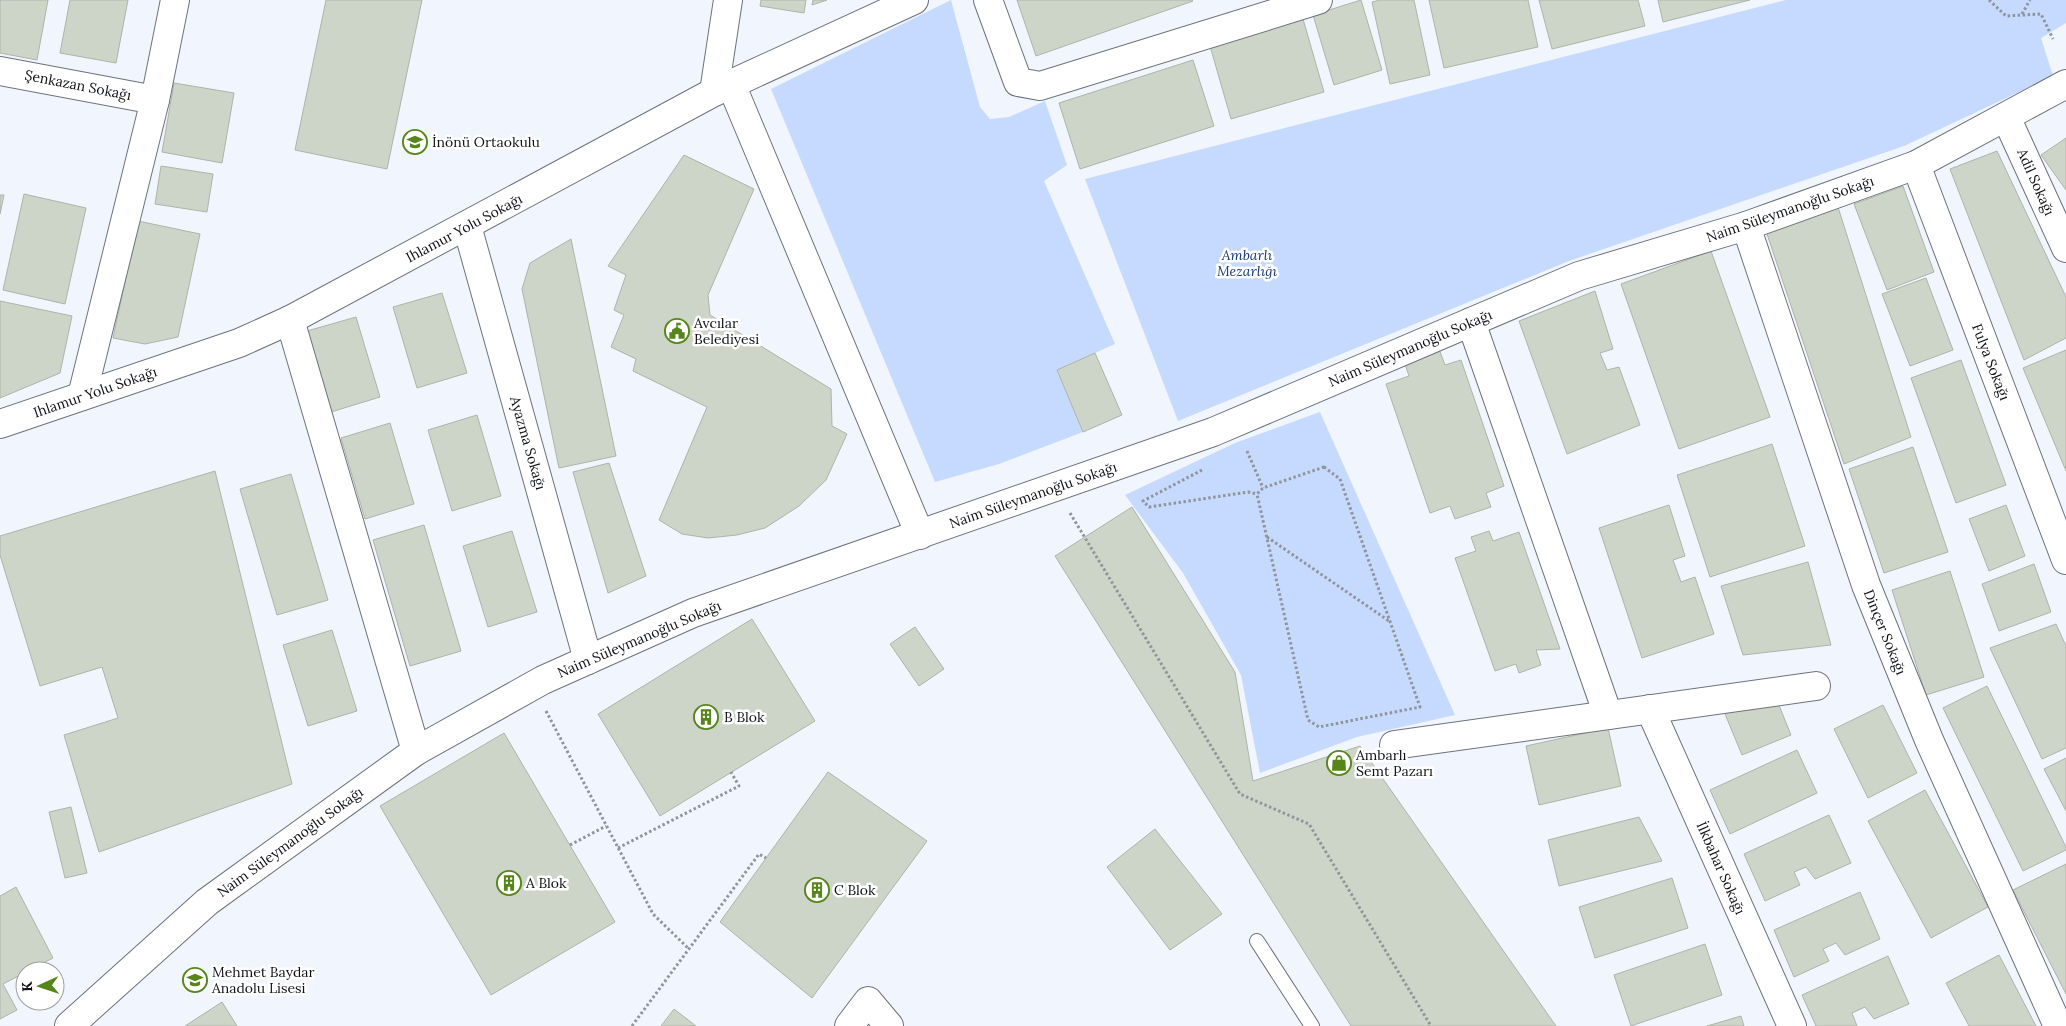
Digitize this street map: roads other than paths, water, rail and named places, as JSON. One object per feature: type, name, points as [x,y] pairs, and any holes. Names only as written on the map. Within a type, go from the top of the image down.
[{"type":"street","points":[[82,396],[155,100],[175,0]]},
{"type":"street","points":[[728,0],[722,88],[920,535]]},
{"type":"street","name":"Ihlamur Yolu Sokağı","points":[[0,424],[239,343],[290,320],[722,88],[879,8],[914,0]]},
{"type":"street","points":[[988,0],[1018,82],[1040,86],[1318,0]]},
{"type":"street","name":"Şenkazan Sokağı","points":[[0,71],[155,100]]},
{"type":"street","name":"Naim Süleymanoğlu Sokağı","points":[[69,1026],[207,902],[416,751],[543,680],[693,613],[1213,432],[1579,276],[1746,226],[1916,165],[2066,84]]},
{"type":"street","name":"Adil Sokağı","points":[[2006,117],[2066,248]]},
{"type":"street","name":"Fulya Sokağı","points":[[1916,165],[2066,560]]},
{"type":"street","name":"Ayazma Sokağı","points":[[467,226],[588,660]]},
{"type":"street","name":"Dinçer Sokağı","points":[[1746,226],[1866,585],[1929,740],[2058,1026]]},
{"type":"street","points":[[290,320],[416,751]]},
{"type":"street","points":[[1471,322],[1608,715]]},
{"type":"street","points":[[1394,745],[1816,686]]},
{"type":"street","name":"İlkbahar Sokağı","points":[[1650,709],[1792,1026]]},
{"type":"street","points":[[849,1026],[868,1001],[889,1026]]},
{"type":"lane","points":[[1257,942],[1312,1026]]},
{"type":"place","name":"İnönü Ortaokulu","points":[[415,142]]},
{"type":"place","name":"Avcılar Belediyesi","points":[[677,331]]},
{"type":"place","name":"B Blok","points":[[706,717]]},
{"type":"place","name":"Ambarlı Semt Pazarı","points":[[1339,763]]},
{"type":"place","name":"A Blok","points":[[509,883]]},
{"type":"place","name":"C Blok","points":[[817,890]]},
{"type":"place","name":"Mehmet Baydar Anadolu Lisesi","points":[[195,980]]},
{"type":"park label","name":"Ambarlı Mezarlığı","points":[[1247,264]]}]
